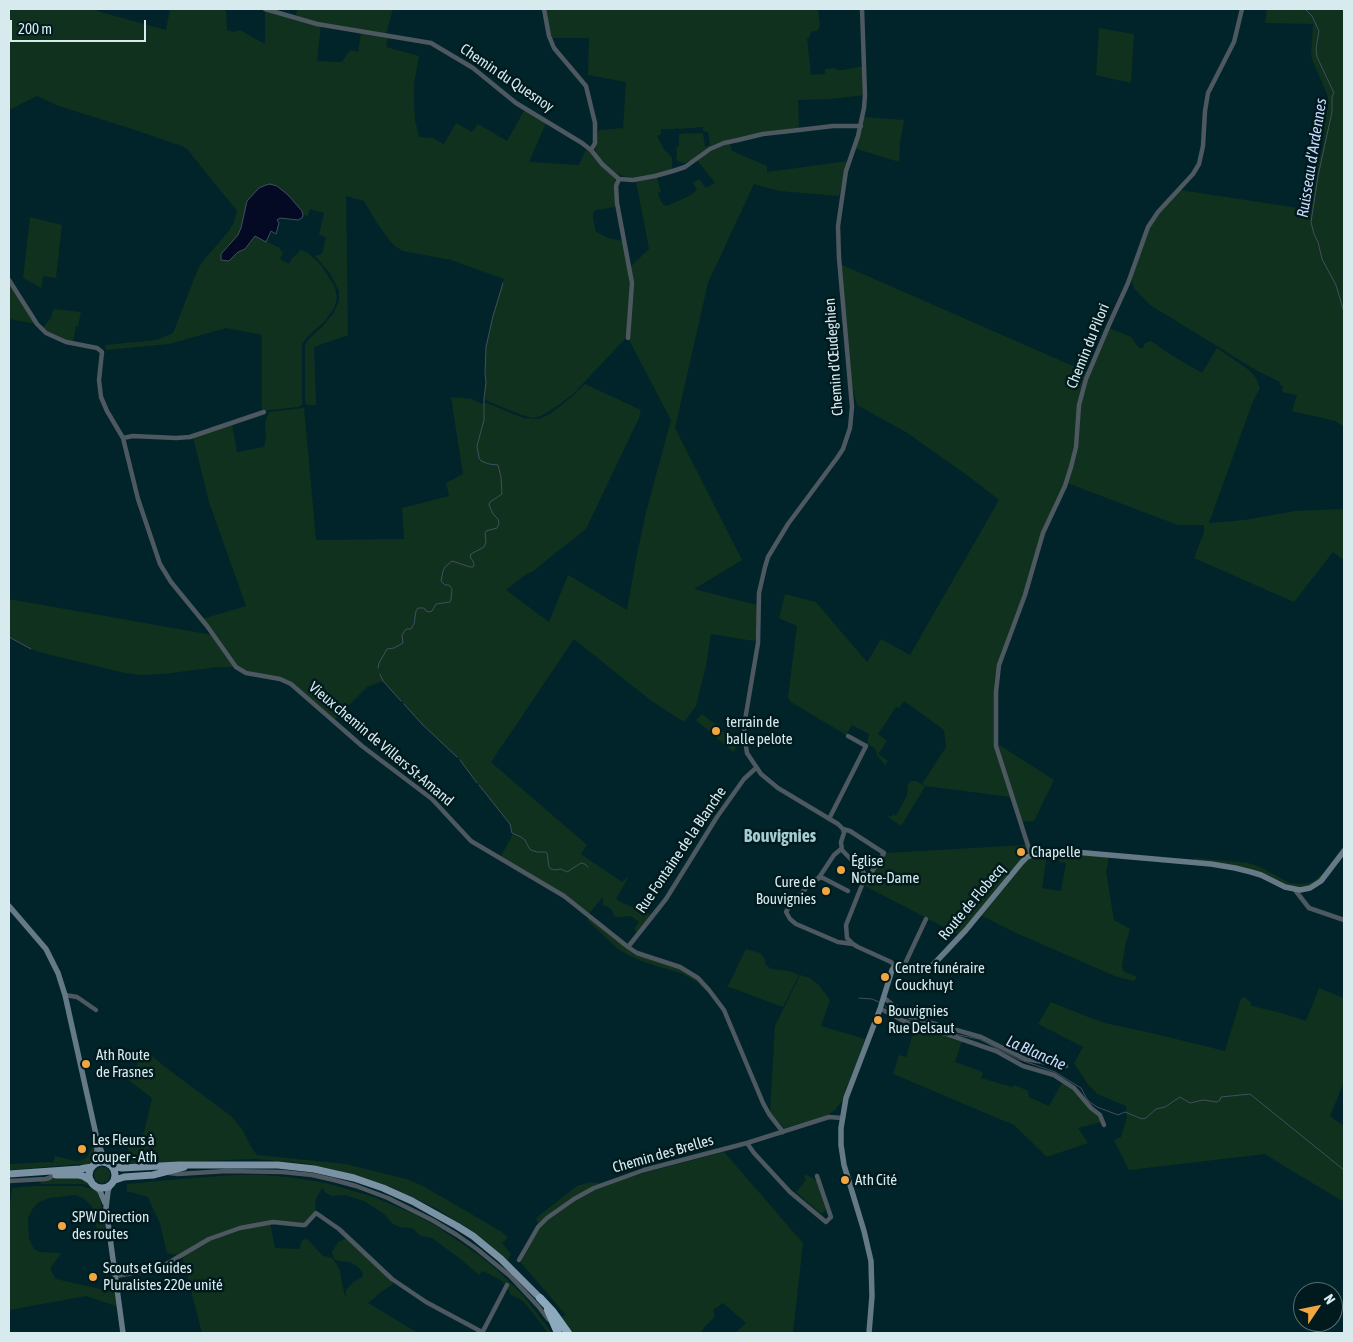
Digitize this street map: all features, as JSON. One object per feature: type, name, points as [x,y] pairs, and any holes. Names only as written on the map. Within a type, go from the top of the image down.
[{"type":"highway","points":[[540,1298],[558,1333]]},
{"type":"highway","points":[[540,1298],[554,1312],[568,1333]]},
{"type":"main road","points":[[31,1173],[80,1169],[101,1162],[122,1168],[179,1164],[259,1164],[298,1167],[339,1174],[383,1188],[428,1209],[473,1236],[507,1264],[540,1298]]},
{"type":"main road","points":[[110,1165],[116,1173],[112,1183]]},
{"type":"main road","points":[[9,1174],[78,1175],[83,1176],[102,1188],[124,1177],[143,1176],[189,1165]]},
{"type":"main road","points":[[93,1166],[89,1174],[93,1184]]},
{"type":"street","name":"Chemin du Quesnoy","points":[[265,9],[317,24],[431,43],[473,68],[516,104],[574,137],[591,150],[602,164],[619,179]]},
{"type":"street","points":[[544,9],[549,36],[554,48],[586,86],[595,123],[595,142],[591,150]]},
{"type":"street","name":"Chemin d'Œudeghien","points":[[756,768],[747,753],[744,733],[758,643],[759,593],[762,576],[768,557],[788,524],[843,448],[850,428],[852,407],[838,226],[846,171],[861,126],[865,95],[862,9]]},
{"type":"street","name":"Chemin du Pilori","points":[[1031,855],[996,746],[996,692],[999,665],[1025,595],[1043,533],[1072,467],[1076,448],[1079,405],[1089,373],[1128,283],[1148,226],[1158,212],[1194,174],[1199,164],[1203,146],[1208,93],[1234,42],[1242,9]]},
{"type":"street","points":[[628,338],[632,283],[617,203],[616,186],[619,179],[633,180],[673,171],[685,167],[716,146],[744,138],[777,132],[833,126],[861,126]]},
{"type":"street","name":"Vieux chemin de Villers St-Amand","points":[[9,280],[37,324],[46,333],[66,342],[100,349],[102,355],[99,380],[101,397],[123,438],[140,504],[162,569],[202,619],[236,667],[243,672],[280,679],[290,684],[362,746],[432,799],[472,841],[564,896],[637,953],[672,964],[698,978],[720,1004],[727,1016],[765,1108],[783,1132]]},
{"type":"street","points":[[123,438],[133,436],[190,437],[264,412]]},
{"type":"street","points":[[829,819],[866,746],[848,736]]},
{"type":"street","points":[[756,768],[760,774],[778,788],[838,824],[843,829],[850,831],[884,852],[871,873],[866,875],[846,926],[847,938],[853,944]]},
{"type":"street","name":"Rue Fontaine de la Blanche","points":[[628,947],[666,899],[717,817],[744,778],[756,768]]},
{"type":"street","points":[[843,829],[841,849],[866,875]]},
{"type":"street","points":[[841,849],[834,855],[818,879],[814,879],[786,912],[796,924],[838,942],[853,944],[891,962],[895,966],[849,1089],[842,1118],[842,1153],[866,1237],[872,1270],[869,1333]]},
{"type":"street","points":[[1031,855],[1038,852],[1063,852],[1211,864],[1261,875],[1284,887],[1295,890],[1310,888],[1321,881],[1344,851]]},
{"type":"street","name":"Route de Flobecq","points":[[895,966],[918,971],[932,966],[966,930],[1022,862],[1031,855]]},
{"type":"street","points":[[819,877],[848,892]]},
{"type":"street","points":[[1295,890],[1309,908],[1344,920]]},
{"type":"street","points":[[9,906],[38,939],[52,959],[58,973],[65,995],[97,1139],[103,1156],[110,1165]]},
{"type":"street","points":[[903,968],[926,919]]},
{"type":"street","points":[[65,995],[77,997],[96,1010]]},
{"type":"street","points":[[882,1003],[906,1016],[981,1037],[1025,1059],[1066,1066]]},
{"type":"street","points":[[882,1003],[909,1024],[935,1030],[982,1046],[996,1051],[1023,1066],[1054,1075],[1074,1088],[1091,1108],[1100,1115],[1104,1125]]},
{"type":"street","name":"Chemin des Brelles","points":[[519,1260],[538,1227],[547,1218],[581,1194],[594,1188],[644,1170],[747,1143],[829,1117],[842,1118]]},
{"type":"street","points":[[93,1166],[97,1154],[97,1139]]},
{"type":"street","points":[[747,1143],[790,1192],[826,1222],[832,1218],[817,1176]]},
{"type":"street","points":[[163,1172],[178,1174],[276,1171],[334,1180],[388,1198],[432,1220],[476,1249],[510,1276],[548,1319],[553,1322]]},
{"type":"street","points":[[9,1181],[45,1179],[54,1175]]},
{"type":"street","points":[[106,1208],[108,1191],[112,1183]]},
{"type":"street","points":[[93,1184],[100,1191],[106,1208],[123,1333]]},
{"type":"street","points":[[116,1276],[157,1269],[209,1239],[240,1228],[273,1222],[302,1225],[316,1213],[339,1230],[392,1280],[426,1302],[482,1333],[507,1285]]},
{"type":"green space","points":[[9,9],[98,9],[97,11],[166,30],[170,9],[226,9],[227,30],[233,32],[240,30],[265,44],[265,10],[321,25],[317,61],[342,62],[350,50],[358,52],[361,33],[388,37],[386,47],[419,56],[414,84],[414,106],[419,137],[433,138],[444,144],[456,123],[472,132],[478,124],[507,141],[525,109],[546,123],[529,162],[579,165],[587,148],[602,166],[615,177],[616,207],[596,210],[593,213],[593,218],[596,232],[608,238],[623,241],[630,274],[627,337],[573,394],[541,416],[533,418],[522,415],[487,401],[484,399],[486,347],[504,279],[451,260],[403,251],[390,241],[364,201],[346,196],[348,335],[314,347],[316,405],[308,405],[305,400],[305,345],[333,314],[339,301],[339,291],[330,273],[315,256],[322,254],[326,237],[319,235],[324,213],[310,209],[308,216],[303,215],[302,211],[288,195],[243,221],[234,257],[238,252],[245,249],[255,236],[280,248],[283,252],[280,259],[289,264],[293,257],[301,250],[308,253],[321,265],[335,287],[337,299],[334,308],[325,321],[302,344],[302,405],[262,412],[262,335],[226,328],[169,344],[106,350],[105,345],[156,340],[173,333],[198,269],[229,231],[237,211],[187,149],[182,146],[56,105],[37,96],[9,110]]},
{"type":"green space","points":[[297,9],[393,9],[386,34],[296,17]]},
{"type":"green space","points":[[545,9],[818,9],[820,26],[817,31],[812,31],[809,38],[807,38],[811,75],[825,74],[825,69],[835,68],[843,70],[864,66],[865,95],[798,100],[799,130],[724,143],[685,163],[679,162],[676,159],[679,134],[703,133],[705,147],[710,145],[708,132],[703,131],[703,127],[661,129],[661,134],[657,136],[664,149],[672,158],[672,170],[634,178],[626,177],[616,173],[600,160],[596,154],[595,147],[600,130],[623,128],[626,82],[588,75],[589,38],[552,38]]},
{"type":"green space","points":[[1267,9],[1344,9],[1344,427],[1335,421],[1292,411],[1297,395],[1282,392],[1283,386],[1279,384],[1280,382],[1256,370],[1150,305],[1134,288],[1131,279],[1152,221],[1180,190],[1311,210],[1313,177],[1322,149],[1325,129],[1323,128],[1328,107],[1328,97],[1311,54],[1313,24],[1265,23]]},
{"type":"green space","points":[[1099,28],[1134,34],[1131,83],[1096,75]]},
{"type":"green space","points":[[863,117],[904,120],[899,162],[854,148]]},
{"type":"green space","points":[[730,143],[732,151],[767,166],[767,172],[848,161],[839,196],[779,191],[754,184],[708,283],[675,428],[742,560],[694,589],[757,605],[756,638],[754,641],[711,634],[706,666],[696,706],[684,722],[650,700],[574,639],[491,762],[587,845],[581,854],[622,882],[629,876],[616,899],[652,915],[638,933],[634,929],[639,922],[631,916],[614,916],[612,910],[603,905],[603,897],[588,915],[571,901],[500,858],[513,834],[510,824],[460,760],[422,724],[383,681],[367,687],[333,721],[287,682],[246,673],[236,667],[217,667],[140,675],[43,653],[9,637],[9,599],[213,635],[202,619],[246,606],[209,502],[193,437],[232,424],[237,452],[264,447],[266,437],[265,423],[269,412],[304,408],[316,540],[404,539],[402,508],[449,496],[446,483],[463,474],[451,397],[472,399],[523,418],[539,419],[550,414],[585,384],[641,410],[639,418],[586,529],[535,570],[525,575],[506,590],[549,622],[568,575],[627,610],[646,512],[671,420],[628,338],[632,291],[630,267],[649,249],[636,181],[656,177],[661,192],[658,193],[660,200],[667,206],[691,195],[697,190],[693,183],[699,179],[706,188],[715,183],[697,160],[707,153]]},
{"type":"green space","points":[[30,217],[62,225],[56,278],[43,276],[41,288],[23,278]]},
{"type":"green space","points":[[840,264],[1089,373],[1081,397],[1071,467],[1046,526],[999,665],[995,741],[1011,797],[925,786],[922,784],[946,747],[944,730],[904,701],[899,708],[896,707],[878,734],[887,741],[878,754],[888,761],[885,765],[873,747],[867,744],[869,734],[852,725],[846,735],[791,702],[788,697],[797,626],[779,618],[785,594],[816,602],[867,662],[881,639],[910,655],[999,500],[906,432],[857,405],[849,374]]},
{"type":"green space","points":[[9,282],[36,324],[9,319]]},
{"type":"green space","points":[[53,309],[81,312],[73,342],[51,335],[42,328],[51,318]]},
{"type":"green space","points":[[1109,328],[1131,337],[1139,348],[1143,348],[1145,343],[1151,341],[1202,373],[1217,348],[1249,370],[1256,378],[1260,388],[1253,401],[1209,523],[1244,520],[1295,511],[1344,509],[1344,560],[1333,552],[1294,602],[1194,558],[1204,532],[1204,525],[1178,525],[1067,483],[1082,397]]},
{"type":"green space","name":"terrain de balle pelote","points":[[702,714],[722,731],[741,742],[733,752],[696,720]]},
{"type":"green space","points":[[996,743],[1054,780],[1034,821],[1021,822]]},
{"type":"green space","points":[[911,781],[917,781],[925,787],[901,826],[888,817],[891,817],[893,814],[896,816],[907,795],[908,784]]},
{"type":"green space","points":[[1026,845],[1026,853],[959,935],[865,886],[870,875],[886,853]]},
{"type":"green space","points":[[1344,845],[1344,847],[1320,879],[1312,885],[1303,888],[1291,887],[1273,879],[1194,860],[1194,858],[1248,863],[1260,867],[1290,883],[1304,884],[1312,882],[1325,872]]},
{"type":"green space","points":[[1047,854],[1042,888],[1061,891],[1066,863],[1059,862],[1061,855],[1109,857],[1106,872],[1114,920],[1130,929],[1122,967],[1124,972],[1136,976],[1135,981],[1117,977],[980,915],[1027,860]]},
{"type":"green space","points":[[588,916],[634,953],[679,968],[697,980],[706,989],[683,974],[644,962],[618,949],[588,921]]},
{"type":"green space","points":[[746,949],[760,953],[765,959],[765,964],[771,969],[789,971],[799,975],[783,1007],[729,987],[727,988]]},
{"type":"green space","points":[[800,975],[810,978],[819,985],[830,1000],[821,1026],[865,1039],[842,1101],[835,1110],[826,1116],[784,1128],[770,1112],[775,1026]]},
{"type":"green space","points":[[1319,988],[1344,998],[1344,1082],[1330,1116],[1344,1126],[1344,1202],[1265,1154],[1129,1170],[1114,1140],[1121,1137],[1127,1117],[1126,1106],[1097,1094],[1087,1083],[1074,1063],[1083,1047],[1038,1024],[1051,1002],[1105,1023],[1225,1051],[1241,998],[1245,997],[1251,1003],[1251,1006],[1306,1021]]},
{"type":"green space","points":[[915,1027],[932,1030],[962,1041],[955,1062],[983,1072],[981,1078],[1012,1087],[1014,1085],[1029,1091],[1029,1097],[1049,1106],[1063,1081],[1069,1084],[1098,1115],[1102,1122],[1078,1128],[1088,1143],[1047,1157],[1014,1125],[893,1074],[899,1055],[906,1057]]},
{"type":"green space","points":[[146,1051],[231,1116],[242,1129],[257,1155],[346,1164],[406,1179],[423,1186],[502,1232],[508,1238],[502,1243],[511,1254],[508,1260],[474,1232],[435,1208],[391,1187],[340,1171],[303,1163],[256,1159],[120,1164],[115,1159],[117,1154],[120,1152],[129,1154],[128,1148],[130,1143],[144,1132],[152,1098],[127,1079]]},
{"type":"green space","points":[[92,1139],[95,1152],[93,1161],[87,1166],[82,1167],[81,1164],[9,1170],[9,1164],[53,1163],[55,1156],[75,1161],[83,1160],[91,1149]]},
{"type":"green space","points":[[724,1152],[803,1243],[793,1333],[735,1333],[746,1323],[723,1303],[713,1310],[715,1317],[705,1326],[701,1333],[572,1333],[561,1317],[566,1315],[521,1263],[529,1240],[539,1226],[536,1218],[577,1186],[591,1182],[605,1184],[618,1181]]},
{"type":"green space","points":[[99,1167],[105,1167],[110,1172],[108,1181],[99,1183],[94,1178],[94,1172]]},
{"type":"green space","points":[[234,1175],[288,1177],[326,1183],[374,1197],[414,1214],[454,1238],[496,1269],[523,1295],[552,1333],[548,1333],[525,1303],[511,1295],[502,1281],[482,1271],[479,1275],[432,1238],[421,1236],[413,1229],[401,1228],[364,1201],[345,1195],[332,1196],[322,1188],[315,1200],[316,1213],[305,1225],[270,1222],[275,1248],[300,1249],[303,1240],[307,1239],[323,1256],[333,1259],[337,1265],[346,1299],[346,1290],[352,1283],[362,1277],[363,1273],[350,1262],[334,1259],[332,1252],[338,1242],[345,1239],[351,1241],[392,1279],[392,1285],[368,1303],[418,1333],[202,1333],[182,1256],[167,1253],[160,1224],[148,1197],[127,1191],[127,1184]]},
{"type":"green space","points":[[807,1175],[817,1181],[825,1207],[823,1213],[820,1213],[796,1192],[806,1180],[804,1176]]},
{"type":"green space","points":[[56,1177],[80,1177],[89,1184],[40,1183],[41,1181]]},
{"type":"green space","points":[[83,1186],[98,1192],[106,1235],[102,1235],[97,1231],[92,1206],[83,1198],[75,1195],[49,1198],[39,1202],[33,1208],[28,1218],[29,1239],[34,1249],[40,1252],[61,1253],[50,1269],[56,1279],[118,1293],[119,1307],[86,1296],[9,1310],[9,1214],[12,1188]]},
{"type":"water","points":[[270,184],[277,186],[288,195],[302,211],[302,218],[298,220],[280,218],[277,220],[279,223],[276,234],[271,231],[266,242],[255,236],[245,249],[238,252],[229,261],[221,260],[221,254],[238,235],[247,201],[259,188]]},
{"type":"waterway","name":"Ruisseau d'Ardennes","points":[[1305,9],[1312,16],[1319,31],[1316,48],[1317,57],[1334,93],[1311,222],[1322,259],[1336,285],[1344,312]]},
{"type":"waterway","points":[[378,668],[387,649],[394,648],[403,643],[402,635],[406,629],[411,629],[414,624],[418,608],[424,608],[429,612],[432,611],[436,604],[450,602],[452,589],[441,581],[445,567],[452,561],[473,567],[471,554],[484,547],[486,531],[497,528],[499,524],[489,505],[490,502],[502,494],[498,465],[481,461],[477,446],[484,420],[486,347],[503,283]]},
{"type":"waterway","points":[[9,637],[31,649]]},
{"type":"waterway","points":[[380,674],[383,681],[401,701]]},
{"type":"waterway","points":[[404,704],[457,757]]},
{"type":"waterway","points":[[460,760],[477,783]]},
{"type":"waterway","points":[[479,785],[510,824],[512,833],[525,840],[531,850],[547,853],[551,869],[561,869],[567,872],[581,863],[588,867]]},
{"type":"waterway","name":"La Blanche","points":[[859,998],[872,999],[879,1002]]},
{"type":"waterway","name":"La Blanche","points":[[885,1006],[896,1015]]},
{"type":"waterway","name":"La Blanche","points":[[904,1019],[979,1039],[1018,1059],[1055,1072],[1081,1088],[1091,1103],[1118,1115],[1125,1112],[1142,1119],[1146,1118],[1156,1109],[1165,1107],[1180,1097],[1190,1103],[1203,1100],[1217,1102],[1221,1097],[1250,1094],[1344,1170]]},
{"type":"place","name":"terrain de balle pelote","points":[[716,731]]},
{"type":"place","name":"Chapelle","points":[[1021,852]]},
{"type":"place","name":"Église Notre-Dame","points":[[841,870]]},
{"type":"place","name":"Cure de Bouvignies","points":[[826,891]]},
{"type":"place","name":"Centre funéraire Couckhuyt","points":[[885,977]]},
{"type":"place","name":"Bouvignies Rue Delsaut","points":[[878,1020]]},
{"type":"place","name":"Ath Route de Frasnes","points":[[86,1064]]},
{"type":"place","name":"Les Fleurs à couper - Ath","points":[[82,1149]]},
{"type":"place","name":"Ath Cité","points":[[845,1180]]},
{"type":"place","name":"SPW Direction des routes","points":[[62,1226]]},
{"type":"place","name":"Scouts et Guides Pluralistes 220e unité","points":[[93,1277]]},
{"type":"district","name":"Bouvignies","points":[[780,836]]}]
